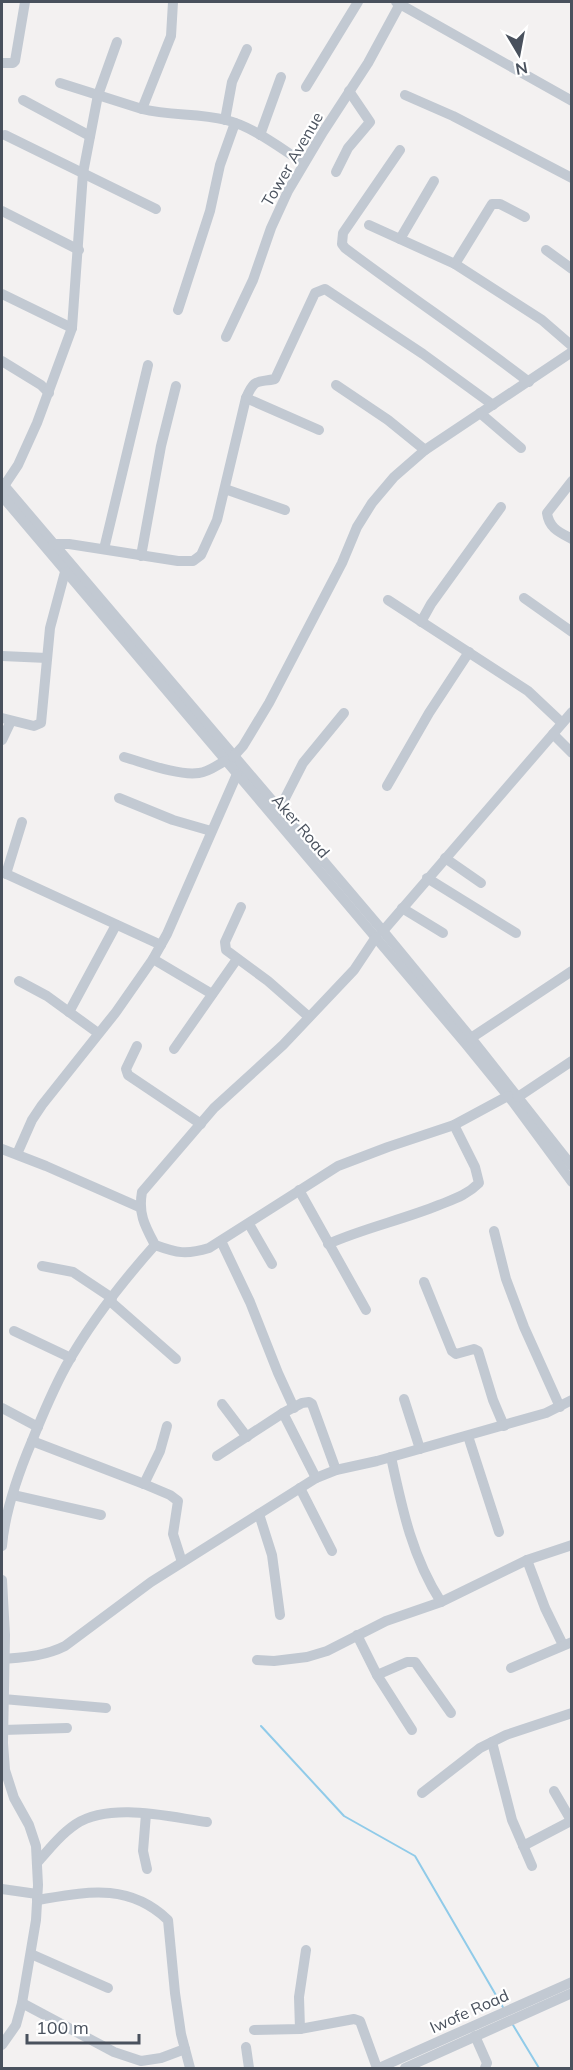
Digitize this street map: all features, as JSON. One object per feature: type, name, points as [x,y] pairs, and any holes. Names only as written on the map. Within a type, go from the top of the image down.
[{"type":"street","points":[[2,63],[15,61],[26,2]]},
{"type":"street","points":[[142,109],[171,36],[173,2]]},
{"type":"street","points":[[306,87],[358,2]]},
{"type":"street","points":[[398,3],[572,101]]},
{"type":"street","name":"Tower Avenue","points":[[226,337],[253,280],[271,228],[288,191],[368,63],[398,3]]},
{"type":"street","points":[[2,488],[18,465],[49,393],[72,328],[79,250],[82,173],[98,95],[117,42]]},
{"type":"street","points":[[178,310],[210,211],[230,121],[232,82],[247,49]]},
{"type":"street","points":[[260,135],[281,77]]},
{"type":"street","points":[[60,83],[159,113],[230,121],[260,135],[304,163]]},
{"type":"street","points":[[336,172],[348,148],[370,122],[349,91]]},
{"type":"street","points":[[405,95],[453,116],[572,178]]},
{"type":"street","points":[[23,100],[90,135]]},
{"type":"street","points":[[5,135],[156,209]]},
{"type":"street","points":[[400,150],[343,233],[342,243],[345,248],[408,296],[529,382]]},
{"type":"street","points":[[400,240],[434,181]]},
{"type":"street","points":[[455,264],[492,204],[500,204],[525,217]]},
{"type":"street","points":[[2,211],[79,250]]},
{"type":"street","points":[[369,225],[455,264],[542,320],[572,346]]},
{"type":"street","points":[[546,250],[572,269]]},
{"type":"street","points":[[53,544],[69,544],[178,561],[193,561],[201,555],[217,520],[246,398],[255,382],[275,379],[315,293],[325,289],[423,354],[494,405]]},
{"type":"street","points":[[2,294],[72,328]]},
{"type":"street","points":[[124,757],[179,772],[198,774],[229,759],[243,746],[269,703],[342,563],[357,527],[372,503],[394,477],[425,450],[572,352]]},
{"type":"street","points":[[2,361],[41,385],[49,393]]},
{"type":"street","points":[[104,549],[148,365]]},
{"type":"street","points":[[336,385],[388,420],[425,450]]},
{"type":"street","points":[[141,556],[161,446],[176,386]]},
{"type":"street","points":[[246,398],[319,430]]},
{"type":"street","points":[[480,413],[521,448]]},
{"type":"street","points":[[572,481],[547,513],[552,527],[572,539]]},
{"type":"street","name":"Aker Road","points":[[2,488],[53,544],[229,759],[279,810],[572,1166]]},
{"type":"street","name":"Aker Road","points":[[2,488],[66,572],[199,722]]},
{"type":"street","points":[[225,489],[285,510]]},
{"type":"street","points":[[421,622],[431,604],[501,507]]},
{"type":"street","points":[[2,740],[6,720],[34,726],[40,723],[50,628],[66,572]]},
{"type":"street","points":[[524,598],[572,632]]},
{"type":"street","points":[[388,600],[528,692],[562,723]]},
{"type":"street","points":[[387,786],[429,713],[469,652]]},
{"type":"street","points":[[2,656],[48,658]]},
{"type":"street","points":[[572,712],[380,934],[354,970],[282,1045],[214,1108],[142,1192],[139,1207],[147,1231],[155,1245],[175,1252],[191,1254],[209,1248],[338,1166],[388,1146],[454,1125],[513,1097],[572,1061]]},
{"type":"street","points":[[279,810],[303,763],[344,713]]},
{"type":"street","points":[[553,734],[572,753]]},
{"type":"street","name":"Aker Road","points":[[229,759],[237,774],[471,1038],[572,1182]]},
{"type":"street","points":[[17,1154],[32,1120],[42,1105],[153,959],[237,774]]},
{"type":"street","points":[[119,798],[173,820],[211,831]]},
{"type":"street","points":[[22,822],[4,873],[161,945]]},
{"type":"street","points":[[445,858],[481,883]]},
{"type":"street","points":[[428,878],[516,933]]},
{"type":"street","points":[[241,907],[224,945],[226,950],[268,981],[309,1017]]},
{"type":"street","points":[[402,908],[443,933]]},
{"type":"street","points":[[69,1012],[116,925]]},
{"type":"street","points":[[153,959],[212,994]]},
{"type":"street","points":[[174,1049],[237,959]]},
{"type":"street","points":[[471,1038],[572,971]]},
{"type":"street","points":[[19,981],[47,996],[98,1033]]},
{"type":"street","points":[[137,1046],[126,1069],[128,1075],[201,1124]]},
{"type":"street","points":[[328,1244],[351,1234],[417,1214],[469,1193],[479,1183],[475,1167],[454,1125]]},
{"type":"street","points":[[2,1149],[139,1207]]},
{"type":"street","points":[[299,1190],[366,1310]]},
{"type":"street","points":[[249,1224],[272,1264]]},
{"type":"street","points":[[494,1231],[506,1279],[560,1407]]},
{"type":"street","points":[[221,1241],[250,1302],[294,1408]]},
{"type":"street","points":[[2,1546],[5,1506],[13,1495],[32,1441],[71,1358],[111,1300],[155,1245]]},
{"type":"street","points":[[42,1266],[73,1272],[111,1300],[176,1359]]},
{"type":"street","points":[[424,1282],[452,1351],[456,1354],[474,1349],[478,1351],[493,1400],[504,1426]]},
{"type":"street","points":[[14,1331],[71,1358]]},
{"type":"street","points":[[404,1399],[420,1449]]},
{"type":"street","points":[[4,1659],[38,1656],[52,1653],[65,1646],[182,1562],[315,1478],[336,1470],[504,1426],[546,1413],[572,1400]]},
{"type":"street","points":[[217,1456],[284,1413],[309,1402],[312,1404],[336,1470]]},
{"type":"street","points":[[222,1404],[247,1437]]},
{"type":"street","points":[[2,1408],[38,1427]]},
{"type":"street","points":[[284,1413],[315,1478]]},
{"type":"street","points":[[144,1484],[160,1451],[167,1426]]},
{"type":"street","points":[[468,1436],[499,1532]]},
{"type":"street","points":[[32,1441],[144,1484],[178,1501],[173,1534],[182,1562]]},
{"type":"street","points":[[391,1457],[406,1525],[430,1586],[441,1602]]},
{"type":"street","points":[[300,1488],[332,1551]]},
{"type":"street","points":[[13,1495],[101,1515]]},
{"type":"street","points":[[259,1514],[272,1555],[280,1615]]},
{"type":"street","points":[[257,1660],[307,1657],[327,1651],[386,1621],[441,1602],[527,1560],[572,1545]]},
{"type":"street","points":[[511,1668],[567,1644],[545,1608],[527,1560]]},
{"type":"street","points":[[2,1580],[5,1770],[14,1798],[29,1825],[36,1846],[37,1863],[37,1897],[31,1954],[22,2003],[16,2025],[2,2045]]},
{"type":"street","points":[[357,1635],[377,1675],[412,1730]]},
{"type":"street","points":[[377,1675],[407,1662],[415,1662],[451,1713]]},
{"type":"street","points":[[3,1699],[106,1708]]},
{"type":"street","points":[[422,1793],[461,1762],[506,1734],[572,1713]]},
{"type":"street","points":[[3,1730],[67,1728]]},
{"type":"street","points":[[492,1742],[510,1811],[532,1866]]},
{"type":"street","points":[[524,1846],[571,1821],[554,1791]]},
{"type":"street","points":[[37,1863],[59,1838],[76,1824],[94,1816],[116,1812],[207,1822]]},
{"type":"street","points":[[146,1814],[143,1851],[147,1869]]},
{"type":"street","points":[[2,1889],[37,1897],[102,1891],[124,1895],[144,1904],[168,1920],[175,1993],[190,2068]]},
{"type":"street","points":[[300,2029],[299,1997],[306,1950]]},
{"type":"street","points":[[31,1954],[108,1988]]},
{"type":"street","name":"Iwofe Road","points":[[378,2068],[572,1982]]},
{"type":"street","name":"Iwofe Road","points":[[405,2068],[570,1997]]},
{"type":"street","points":[[22,2003],[114,2052],[141,2061],[161,2058],[185,2049]]},
{"type":"street","points":[[254,2030],[300,2029],[354,2019],[360,2021],[378,2068]]},
{"type":"street","points":[[475,2036],[487,2063],[485,2068]]},
{"type":"street","points":[[246,2047],[249,2068]]},
{"type":"waterway","points":[[261,1726],[344,1816],[415,1856],[504,2009]]},
{"type":"waterway","points":[[513,2025],[539,2068]]}]
